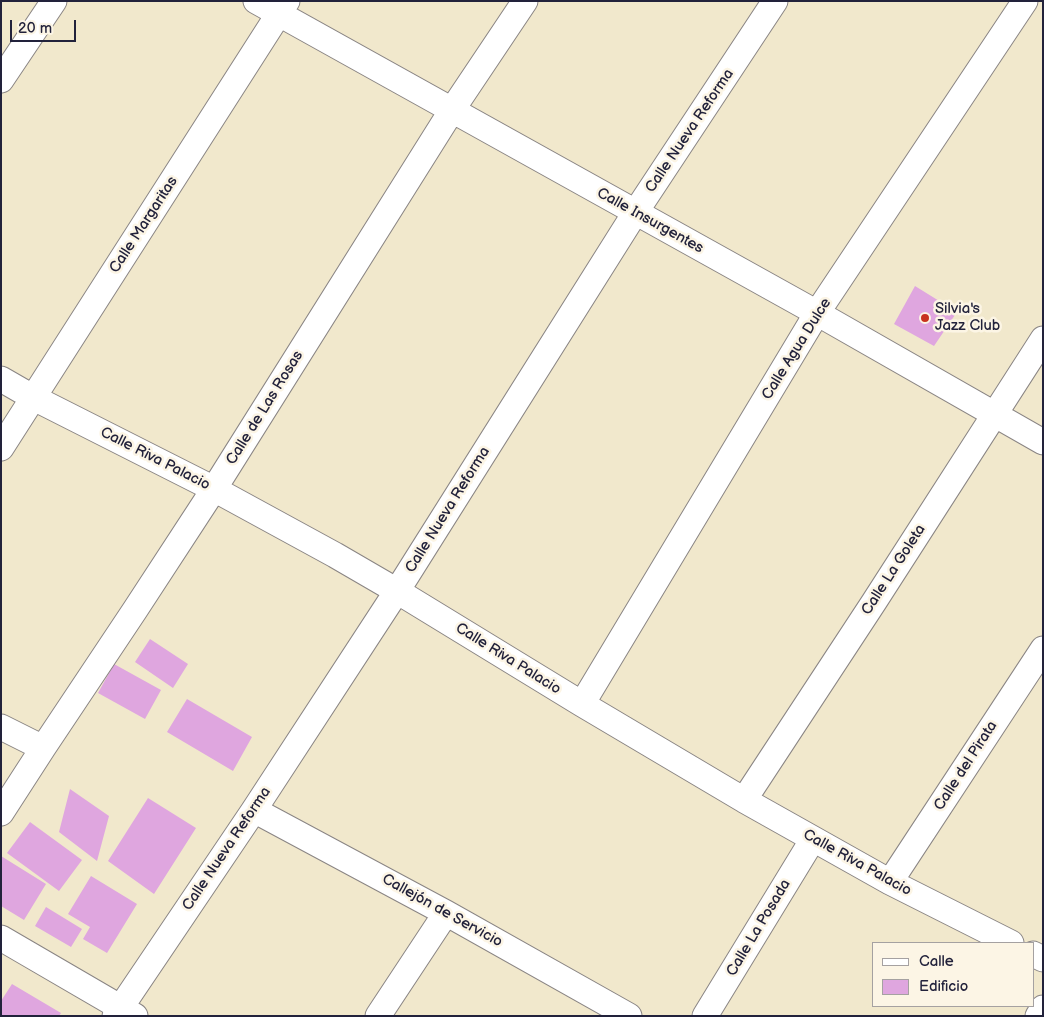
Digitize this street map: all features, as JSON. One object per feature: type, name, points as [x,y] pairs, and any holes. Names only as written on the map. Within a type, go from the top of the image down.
[{"type":"street","points":[[1,80],[54,1]]},
{"type":"street","name":"Calle Insurgentes","points":[[256,1],[283,8],[452,110],[817,313],[1043,442]]},
{"type":"street","name":"Calle de Las Rosas","points":[[1,813],[136,610],[452,110],[525,1]]},
{"type":"street","name":"Calle Nueva Reforma","points":[[124,1013],[254,810],[398,591],[635,213],[775,1]]},
{"type":"street","name":"Calle Agua Dulce","points":[[582,704],[817,313],[1025,1]]},
{"type":"street","name":"Calle Margaritas","points":[[1,448],[283,8]]},
{"type":"street","name":"Calle La Goleta","points":[[744,800],[1043,339]]},
{"type":"street","name":"Calle Riva Palacio","points":[[1,379],[34,398],[214,489],[335,555],[744,800],[890,882],[1009,942]]},
{"type":"street","name":"Calle del Pirata","points":[[890,882],[1041,655]]},
{"type":"street","points":[[1,727],[43,748]]},
{"type":"street","name":"Callejón de Servicio","points":[[254,810],[446,913],[629,1016]]},
{"type":"street","name":"Calle La Posada","points":[[705,1016],[814,839]]},
{"type":"street","points":[[378,1016],[446,913]]},
{"type":"street","points":[[1,938],[124,1013]]},
{"type":"street","points":[[1038,1016],[1043,1008]]},
{"type":"building","name":"Silvia's Jazz Club","points":[[915,286],[957,312],[934,346],[894,324]]},
{"type":"building","points":[[150,639],[188,664],[173,688],[135,662]]},
{"type":"building","points":[[114,664],[161,690],[145,719],[98,693]]},
{"type":"building","points":[[187,699],[252,737],[233,771],[167,732]]},
{"type":"building","points":[[70,789],[109,816],[97,861],[59,832]]},
{"type":"building","points":[[148,798],[196,828],[154,894],[108,861]]},
{"type":"building","points":[[30,822],[82,860],[59,891],[7,853]]},
{"type":"building","points":[[1,856],[46,884],[24,920],[1,906]]},
{"type":"building","points":[[91,876],[137,904],[107,953],[83,939],[90,927],[68,914]]},
{"type":"building","points":[[46,907],[82,929],[71,947],[35,926]]},
{"type":"building","points":[[12,984],[61,1013],[59,1016],[1,1016],[1,1001]]},
{"type":"place","name":"Silvia's Jazz Club","points":[[925,318]]}]
